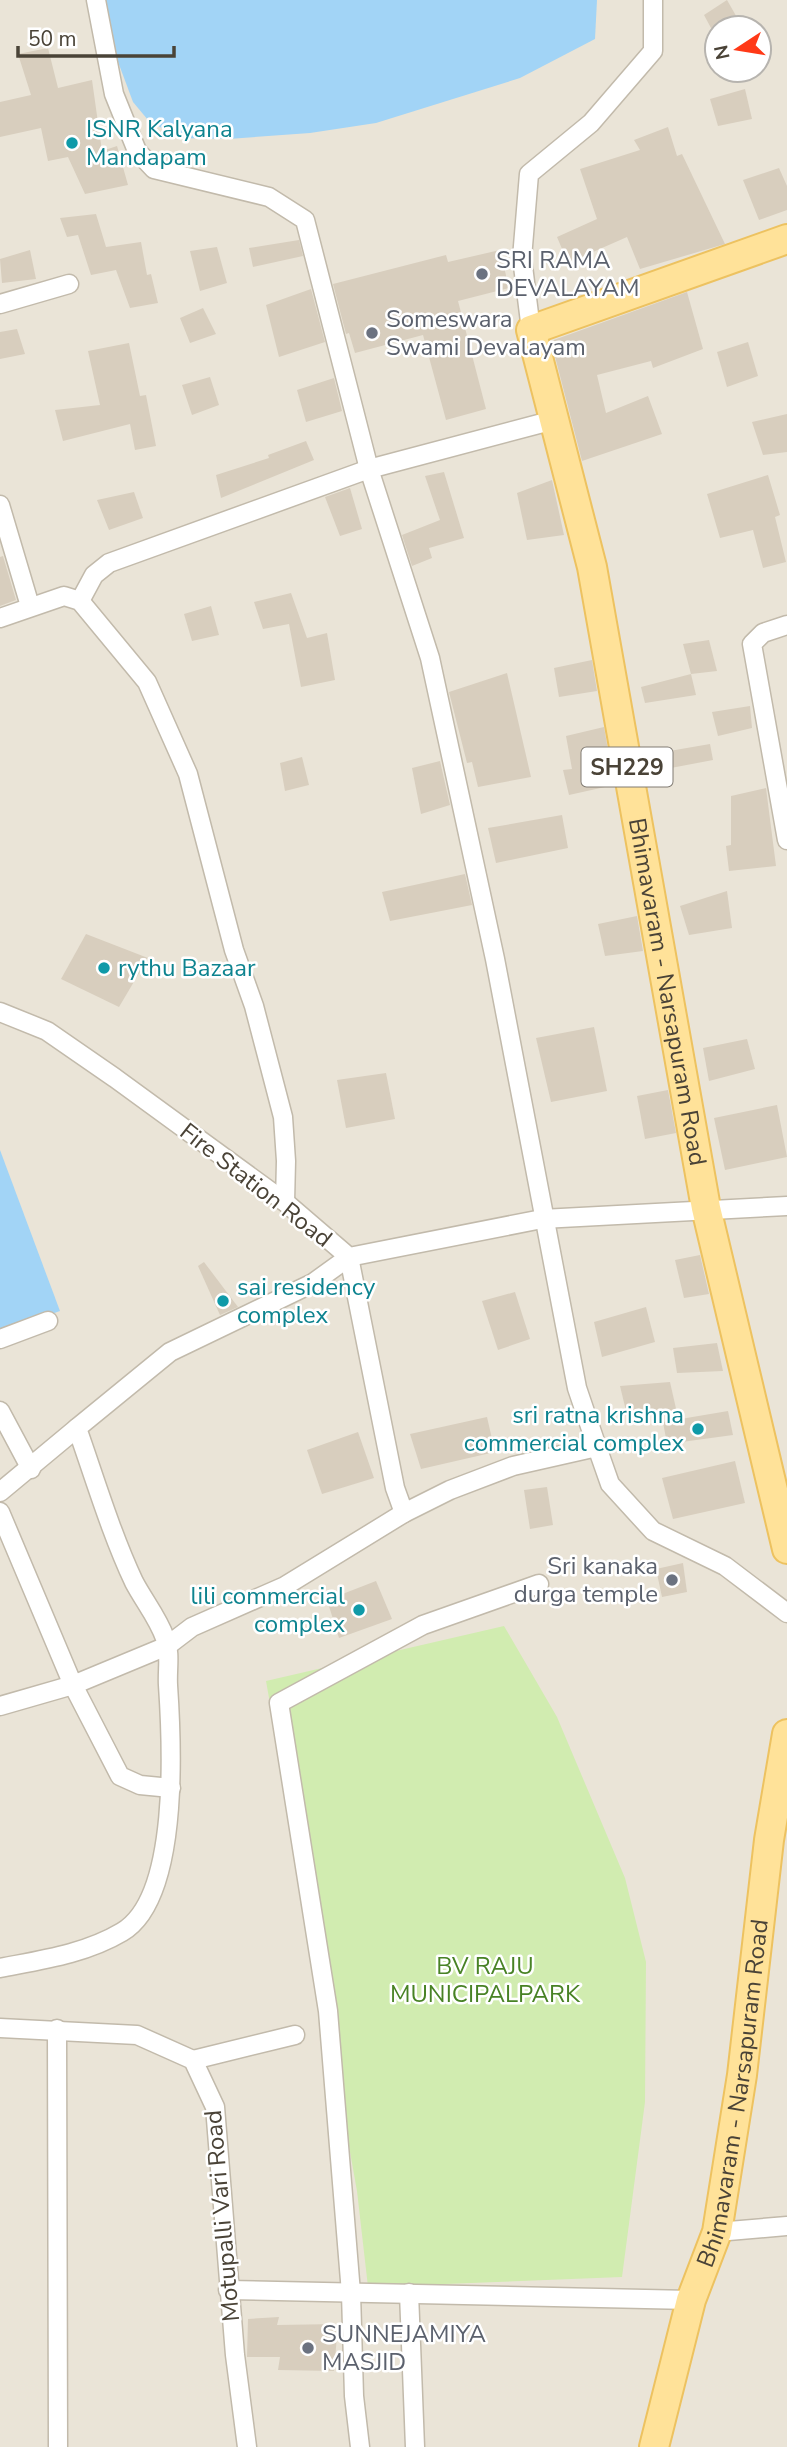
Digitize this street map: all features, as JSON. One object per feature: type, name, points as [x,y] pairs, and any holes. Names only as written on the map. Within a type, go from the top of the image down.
[{"type":"main road","points":[[531,330],[787,239]]},
{"type":"main road","name":"Bhimavaram - Narsapuram Road","points":[[531,330],[592,567],[706,1208],[787,1549]]},
{"type":"main road","name":"Bhimavaram - Narsapuram Road","points":[[654,2447],[691,2300],[717,2232],[742,2075],[768,1840],[787,1734]]},
{"type":"street","points":[[96,0],[114,94],[137,150],[154,170],[269,197],[305,220],[369,469],[430,658],[495,959],[542,1219],[577,1388],[610,1484],[653,1531],[725,1566],[787,1613]]},
{"type":"street","points":[[531,330],[522,258],[529,174],[591,123],[653,51],[653,0]]},
{"type":"street","points":[[0,304],[69,284]]},
{"type":"street","points":[[0,618],[64,596],[80,601],[94,575],[109,564],[369,469],[554,420]]},
{"type":"street","points":[[0,505],[30,606]]},
{"type":"street","name":"Fire Station Road","points":[[80,601],[147,682],[188,774],[234,950],[254,1006],[283,1117],[285,1202]]},
{"type":"street","points":[[787,625],[763,633],[752,644],[787,839]]},
{"type":"street","name":"Fire Station Road","points":[[0,1012],[47,1031],[285,1202],[349,1257],[542,1219],[706,1208],[787,1206]]},
{"type":"street","points":[[0,1492],[170,1352],[313,1283],[349,1257],[395,1488],[404,1513]]},
{"type":"street","points":[[0,1339],[48,1321]]},
{"type":"street","points":[[0,1411],[31,1469]]},
{"type":"street","points":[[0,1968],[69,1954],[123,1932],[144,1913],[162,1857],[171,1788],[167,1646],[158,1623],[135,1582],[77,1427]]},
{"type":"street","points":[[0,1706],[73,1685],[167,1646],[192,1627],[285,1586],[404,1513],[450,1490],[513,1466],[597,1447]]},
{"type":"street","points":[[0,1512],[73,1685],[120,1776],[140,1785],[171,1788]]},
{"type":"street","points":[[360,2447],[354,2396],[351,2293],[328,2011],[279,1703],[423,1625],[538,1584]]},
{"type":"street","points":[[0,2028],[138,2035],[193,2060],[295,2035]]},
{"type":"street","points":[[57,2029],[58,2447]]},
{"type":"street","name":"Motupalli Vari Road","points":[[193,2060],[215,2107],[229,2290],[247,2447]]},
{"type":"street","points":[[717,2232],[787,2226]]},
{"type":"street","points":[[229,2290],[691,2300]]},
{"type":"street","points":[[409,2293],[415,2447]]},
{"type":"shaded area","points":[[0,0],[787,0],[787,2447],[0,2447]]},
{"type":"green space","name":"BV RAJU MUNICIPALPARK","points":[[504,1626],[557,1717],[625,1878],[646,1962],[645,2102],[622,2277],[368,2287],[357,2191],[266,1681]]},
{"type":"water","points":[[95,0],[597,0],[595,39],[520,78],[376,123],[310,133],[228,139],[179,138],[148,120],[133,102]]},
{"type":"water","points":[[0,1150],[60,1311],[0,1332]]},
{"type":"building","points":[[727,0],[735,14],[706,14]]},
{"type":"building","points":[[48,48],[58,88],[92,80],[102,151],[117,146],[128,185],[85,194],[68,157],[48,161],[41,128],[0,137],[0,102],[31,95],[18,54]]},
{"type":"building","points":[[745,89],[752,119],[718,126],[710,99]]},
{"type":"building","points":[[668,127],[677,156],[682,154],[725,244],[640,269],[627,237],[568,263],[557,237],[597,219],[580,169],[640,150],[634,140]]},
{"type":"building","points":[[779,168],[787,186],[787,210],[759,220],[743,180]]},
{"type":"building","points":[[96,214],[106,247],[141,242],[147,275],[151,274],[158,303],[130,308],[116,270],[91,275],[78,235],[67,237],[60,218]]},
{"type":"building","points":[[299,240],[303,256],[253,267],[249,248]]},
{"type":"building","points":[[217,247],[227,283],[200,291],[190,251]]},
{"type":"building","points":[[30,250],[36,279],[2,283],[0,259]]},
{"type":"building","name":"Someswara Swami Devalayam","points":[[500,250],[509,288],[458,301],[486,409],[446,420],[423,335],[355,353],[349,333],[346,334],[333,284],[446,255],[448,262]]},
{"type":"building","points":[[311,289],[325,342],[279,357],[266,305]]},
{"type":"building","points":[[687,292],[703,349],[653,368],[651,361],[597,375],[606,413],[648,396],[662,434],[582,461],[551,341]]},
{"type":"building","points":[[203,308],[216,334],[190,343],[180,318]]},
{"type":"building","points":[[17,329],[25,354],[0,359],[0,332]]},
{"type":"building","points":[[748,342],[758,376],[727,387],[717,352]]},
{"type":"building","points":[[129,343],[140,396],[146,395],[156,446],[135,450],[130,424],[63,441],[55,410],[100,405],[88,351]]},
{"type":"building","points":[[210,377],[219,405],[192,415],[182,385]]},
{"type":"building","points":[[334,378],[342,411],[306,422],[297,390]]},
{"type":"building","points":[[787,414],[787,452],[763,455],[752,422]]},
{"type":"building","points":[[306,441],[314,460],[221,498],[216,475],[269,458],[268,455]]},
{"type":"building","points":[[444,472],[464,538],[429,548],[432,558],[412,566],[402,535],[440,520],[425,476]]},
{"type":"building","points":[[768,475],[780,515],[775,517],[786,562],[763,568],[753,530],[720,538],[707,494]]},
{"type":"building","points":[[552,480],[564,535],[527,540],[517,493]]},
{"type":"building","points":[[350,488],[362,529],[340,536],[325,497]]},
{"type":"building","points":[[134,492],[143,518],[109,530],[97,500]]},
{"type":"building","points":[[3,556],[16,600],[0,606],[0,557]]},
{"type":"building","points":[[291,593],[307,638],[327,633],[335,680],[301,687],[289,624],[263,629],[254,602]]},
{"type":"building","points":[[211,606],[219,635],[192,641],[184,614]]},
{"type":"building","points":[[709,640],[717,671],[691,674],[683,644]]},
{"type":"building","points":[[592,660],[597,691],[559,697],[554,668]]},
{"type":"building","points":[[507,673],[531,777],[478,787],[472,762],[467,763],[449,692]]},
{"type":"building","points":[[691,674],[696,695],[645,703],[641,687]]},
{"type":"building","points":[[750,706],[752,728],[718,736],[712,712]]},
{"type":"building","points":[[604,727],[614,785],[569,795],[563,770],[572,769],[566,736]]},
{"type":"building","points":[[710,744],[713,760],[655,771],[652,754]]},
{"type":"building","points":[[302,757],[309,785],[285,791],[280,763]]},
{"type":"building","points":[[440,761],[450,805],[421,814],[412,768]]},
{"type":"building","points":[[766,788],[776,866],[729,871],[726,846],[731,845],[731,796]]},
{"type":"building","points":[[562,815],[568,848],[496,863],[488,828]]},
{"type":"building","points":[[465,874],[472,905],[390,921],[382,892]]},
{"type":"building","points":[[727,891],[732,928],[689,935],[680,906]]},
{"type":"building","points":[[637,916],[643,951],[605,956],[598,924]]},
{"type":"building","name":"rythu Bazaar","points":[[86,934],[148,958],[119,1007],[61,979]]},
{"type":"building","points":[[594,1027],[607,1091],[551,1102],[536,1038]]},
{"type":"building","points":[[747,1039],[755,1069],[709,1081],[703,1048]]},
{"type":"building","points":[[386,1073],[395,1119],[346,1128],[337,1080]]},
{"type":"building","points":[[668,1090],[676,1133],[645,1139],[637,1096]]},
{"type":"building","points":[[777,1105],[787,1157],[725,1170],[714,1118]]},
{"type":"building","points":[[700,1255],[709,1294],[684,1298],[675,1260]]},
{"type":"building","name":"sai residency complex","points":[[204,1262],[238,1307],[220,1315],[198,1266]]},
{"type":"building","points":[[515,1292],[530,1339],[498,1350],[482,1301]]},
{"type":"building","points":[[646,1307],[655,1342],[602,1357],[594,1322]]},
{"type":"building","points":[[717,1343],[723,1371],[677,1373],[673,1348]]},
{"type":"building","points":[[670,1382],[677,1413],[627,1415],[620,1386]]},
{"type":"building","name":"sri ratna krishna commercial complex","points":[[728,1411],[733,1435],[667,1444],[663,1422]]},
{"type":"building","points":[[487,1417],[495,1452],[421,1469],[410,1434]]},
{"type":"building","points":[[358,1432],[374,1478],[322,1494],[307,1450]]},
{"type":"building","points":[[735,1461],[745,1503],[673,1519],[662,1478]]},
{"type":"building","points":[[547,1487],[553,1525],[530,1529],[524,1490]]},
{"type":"building","name":"Sri kanaka durga temple","points":[[683,1563],[687,1592],[662,1597],[656,1569]]},
{"type":"building","name":"lili commercial complex","points":[[376,1581],[392,1619],[339,1638],[327,1600]]},
{"type":"building","name":"SUNNEJAMIYA MASJID","points":[[279,2317],[277,2325],[338,2324],[334,2371],[278,2370],[280,2357],[247,2357],[248,2319]]},
{"type":"place","name":"ISNR Kalyana Mandapam","points":[[72,143]]},
{"type":"place","name":"SRI RAMA DEVALAYAM","points":[[482,274]]},
{"type":"place","name":"Someswara Swami Devalayam","points":[[372,333]]},
{"type":"place","name":"rythu Bazaar","points":[[104,968]]},
{"type":"place","name":"sai residency complex","points":[[223,1301]]},
{"type":"place","name":"sri ratna krishna commercial complex","points":[[698,1429]]},
{"type":"place","name":"Sri kanaka durga temple","points":[[672,1580]]},
{"type":"place","name":"lili commercial complex","points":[[359,1610]]},
{"type":"place","name":"SUNNEJAMIYA MASJID","points":[[308,2348]]}]
